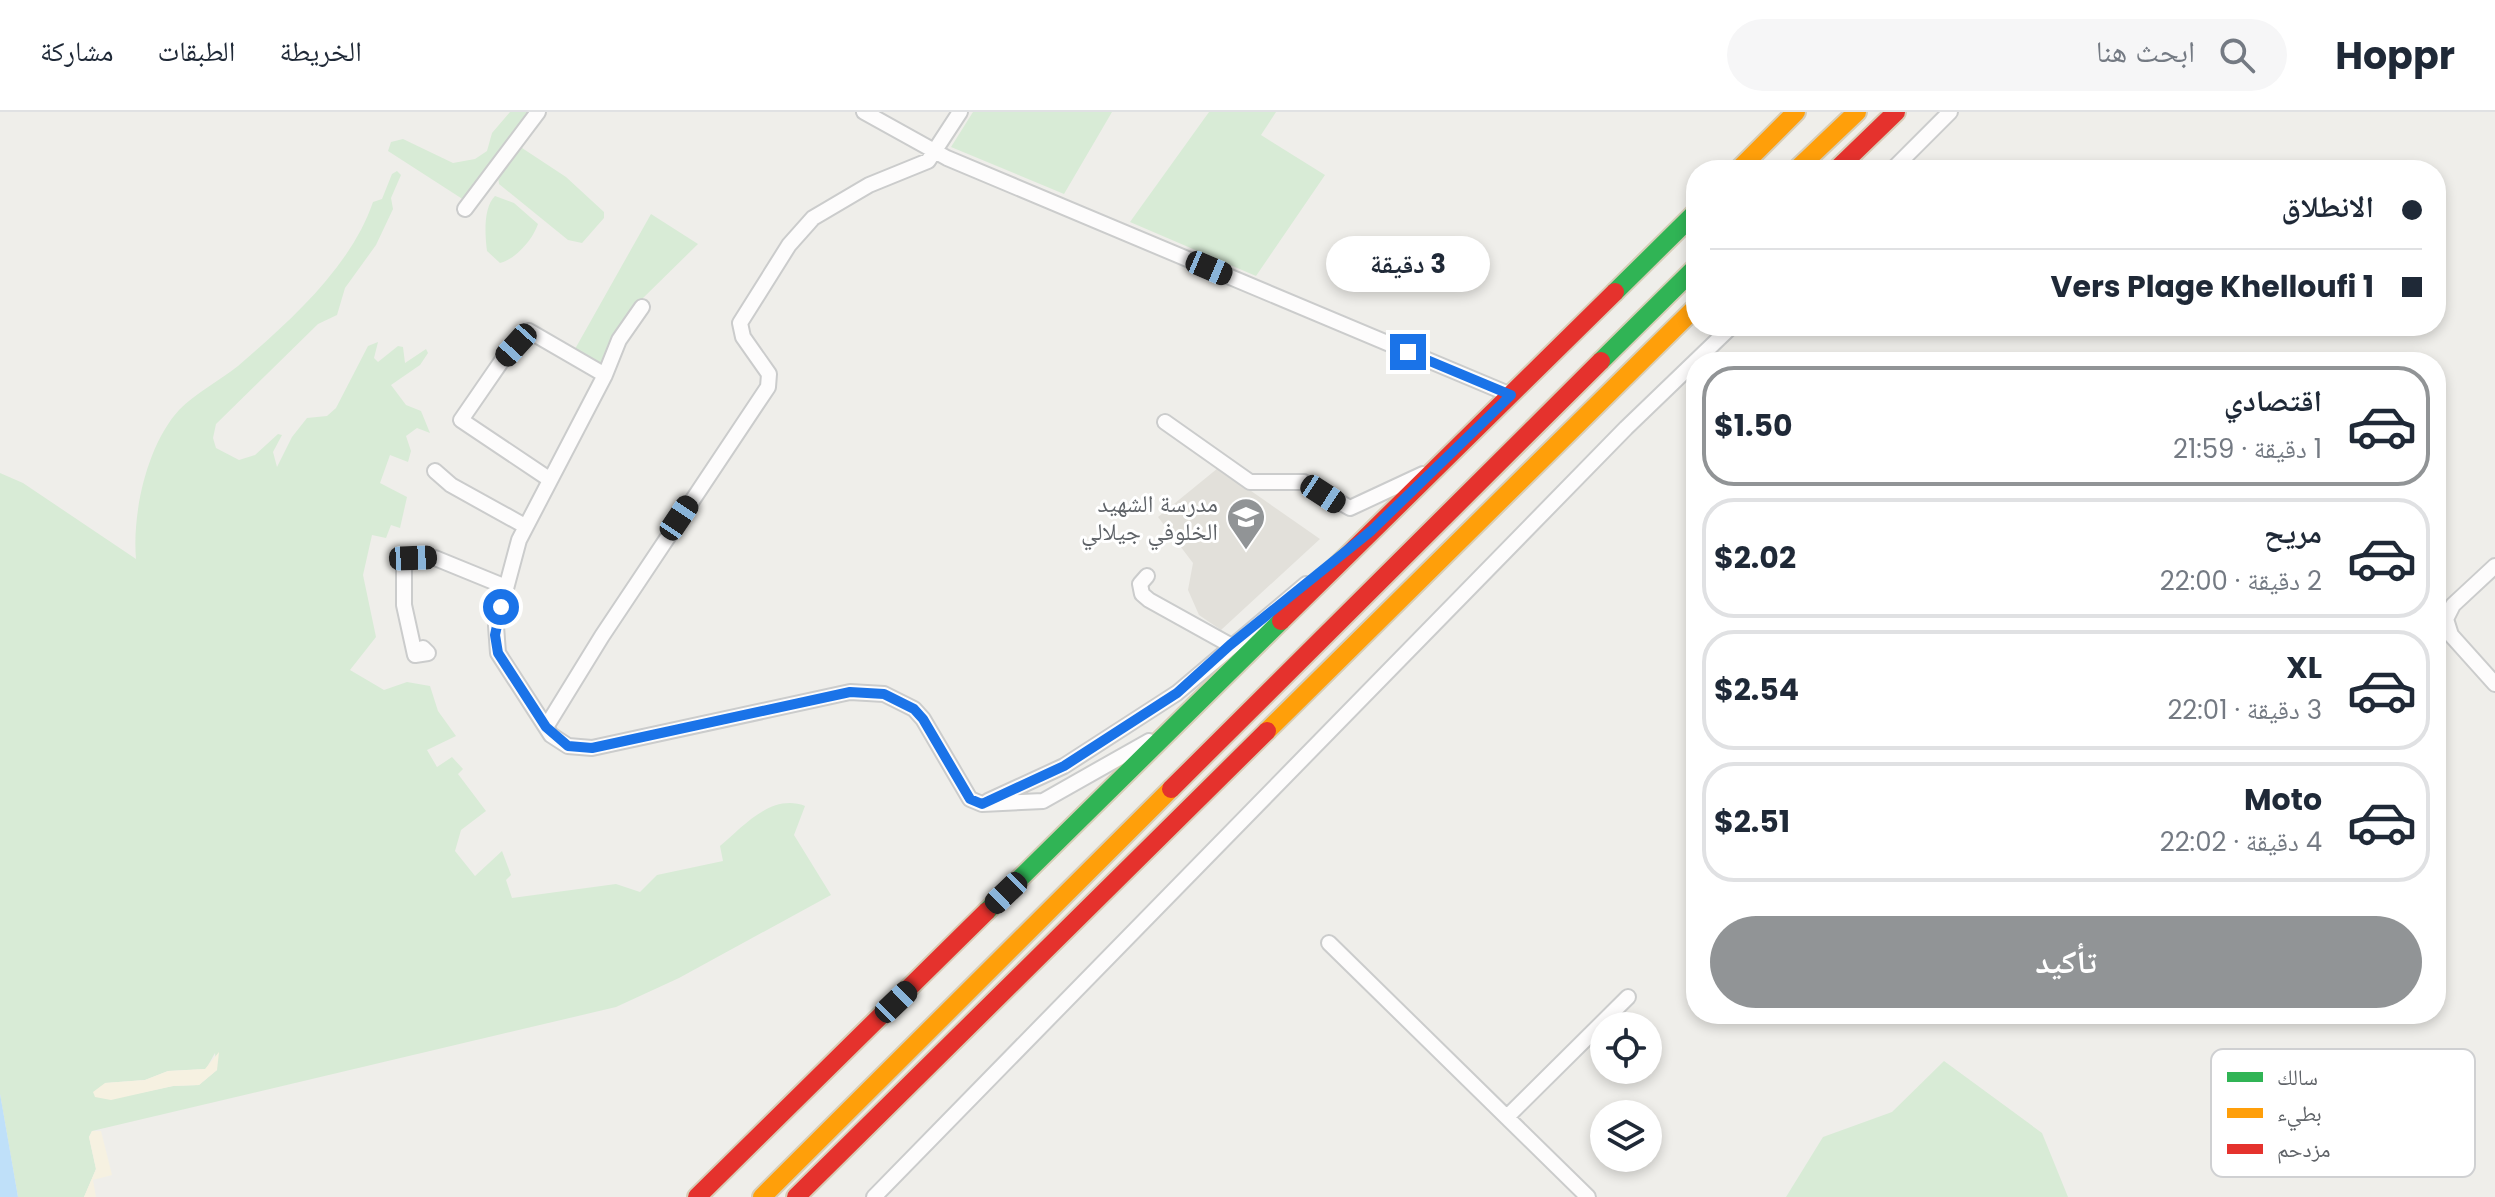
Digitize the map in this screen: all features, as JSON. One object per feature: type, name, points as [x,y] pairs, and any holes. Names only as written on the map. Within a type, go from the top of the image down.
[{"type":"main road","points":[[1748,160],[1796,112]]},
{"type":"main road","points":[[1807,160],[1857,112]]},
{"type":"main road","points":[[1846,160],[1896,112]]},
{"type":"main road","points":[[697,1197],[1686,222]]},
{"type":"main road","points":[[762,1197],[1686,277]]},
{"type":"main road","points":[[796,1197],[1686,317]]},
{"type":"street","points":[[465,209],[538,112]]},
{"type":"street","points":[[864,112],[935,152],[1511,395]]},
{"type":"street","points":[[546,727],[602,636],[768,387],[769,374],[743,337],[740,323],[789,245],[813,218],[869,185],[925,163],[960,112]]},
{"type":"street","points":[[1902,160],[1950,112]]},
{"type":"street","points":[[642,307],[619,340],[605,375],[525,526],[496,626],[496,644],[546,727],[568,746],[592,748],[828,694],[872,692],[914,709],[970,799],[982,804],[1043,801],[1107,767],[1183,720]]},
{"type":"street","points":[[549,479],[461,420],[503,359],[529,331],[605,375]]},
{"type":"street","points":[[1705,352],[1722,336]]},
{"type":"street","points":[[874,1197],[1615,439],[1686,370]]},
{"type":"street","points":[[1165,422],[1250,482],[1304,482],[1350,508],[1437,466]]},
{"type":"street","points":[[435,471],[451,485],[525,526]]},
{"type":"street","points":[[982,804],[1064,766],[1177,693],[1230,645],[1371,531]]},
{"type":"street","points":[[423,648],[428,653],[415,655],[404,605],[404,567],[413,558],[435,558],[506,587]]},
{"type":"street","points":[[2495,566],[2453,605],[2446,619],[2451,635],[2495,684]]},
{"type":"street","points":[[1147,576],[1140,584],[1142,594],[1149,600],[1230,645]]},
{"type":"street","points":[[1107,767],[1119,731]]},
{"type":"street","points":[[1329,943],[1588,1197]]},
{"type":"street","points":[[1507,1117],[1628,997]]},
{"type":"shaded area","name":"مدرسة الشهيد الخلوفي جيلالي","points":[[1218,468],[1320,539],[1221,630],[1199,615],[1188,590],[1193,563],[1158,517]]},
{"type":"green space","points":[[510,112],[532,112],[464,200],[388,151],[391,142],[403,139],[453,163],[475,159],[487,151],[492,133]]},
{"type":"green space","points":[[973,112],[1112,112],[1064,194],[951,147]]},
{"type":"green space","points":[[1209,112],[1276,112],[1261,135],[1325,175],[1256,276],[1130,222]]},
{"type":"green space","points":[[519,146],[566,177],[604,212],[604,218],[582,243],[568,240],[499,184],[498,176]]},
{"type":"green space","points":[[397,171],[401,175],[391,198],[393,209],[376,245],[345,288],[337,315],[318,324],[216,424],[213,438],[216,448],[239,460],[255,455],[278,434],[282,435],[273,452],[277,467],[292,437],[307,418],[327,416],[336,408],[368,346],[378,342],[374,358],[378,362],[398,346],[403,347],[405,363],[426,349],[428,353],[420,365],[391,385],[406,405],[421,411],[430,433],[417,428],[406,436],[411,451],[408,462],[390,455],[380,483],[407,497],[400,528],[391,525],[386,538],[372,535],[363,575],[376,637],[350,670],[384,690],[407,682],[430,686],[438,711],[456,736],[427,750],[437,767],[452,757],[463,769],[458,774],[486,811],[461,830],[455,851],[475,876],[502,851],[511,875],[506,880],[512,898],[616,884],[640,892],[657,875],[723,861],[720,846],[748,822],[769,808],[793,803],[805,806],[794,835],[831,895],[679,978],[616,1007],[92,1131],[89,1137],[96,1169],[84,1197],[18,1197],[0,1094],[0,473],[23,483],[136,559],[139,501],[144,480],[150,460],[168,425],[179,410],[238,366],[316,292],[350,249],[373,202],[382,199],[392,174]],"holes":[[[215,1053],[217,1070],[199,1085],[173,1086],[125,1096],[105,1083],[145,1080],[168,1071],[206,1069]]]},
{"type":"green space","points":[[495,196],[514,203],[538,224],[523,248],[500,263],[487,251],[487,214]]},
{"type":"green space","points":[[651,214],[698,244],[641,300],[603,365],[575,349]]},
{"type":"green space","points":[[1944,1061],[2042,1133],[2068,1197],[1786,1197],[1823,1137],[1892,1112]]},
{"type":"sand","points":[[219,1052],[217,1070],[199,1085],[173,1086],[111,1100],[95,1097],[93,1092],[105,1083],[145,1080],[168,1071],[205,1069]]},
{"type":"sand","points":[[92,1131],[101,1131],[112,1175],[93,1180],[96,1197],[84,1197],[96,1169],[89,1137]]},
{"type":"water","points":[[0,1094],[2,1105],[18,1197],[0,1197]]},
{"type":"traffic: fast","points":[[1615,292],[1686,222]]},
{"type":"traffic: fast","points":[[1601,361],[1686,277]]},
{"type":"traffic: fast","points":[[987,911],[1281,621]]},
{"type":"traffic: slow","points":[[1748,160],[1796,112]]},
{"type":"traffic: slow","points":[[1807,160],[1857,112]]},
{"type":"traffic: slow","points":[[1267,731],[1686,317]]},
{"type":"traffic: slow","points":[[762,1197],[1171,789]]},
{"type":"traffic: jam","points":[[1846,160],[1896,112]]},
{"type":"traffic: jam","points":[[1281,621],[1615,292]]},
{"type":"traffic: jam","points":[[1171,789],[1601,361]]},
{"type":"traffic: jam","points":[[796,1197],[1267,731]]},
{"type":"traffic: jam","points":[[697,1197],[987,911]]},
{"type":"place","name":"مدرسة الشهيد الخلوفي جيلالي","points":[[1246,551]]},
{"type":"route","points":[[501,607],[495,635],[498,653],[551,735],[568,746],[592,748],[828,694],[872,692],[884,694],[914,709],[970,799],[982,804],[1064,766],[1194,680],[1230,645],[1371,531],[1511,395],[1408,352]]}]
